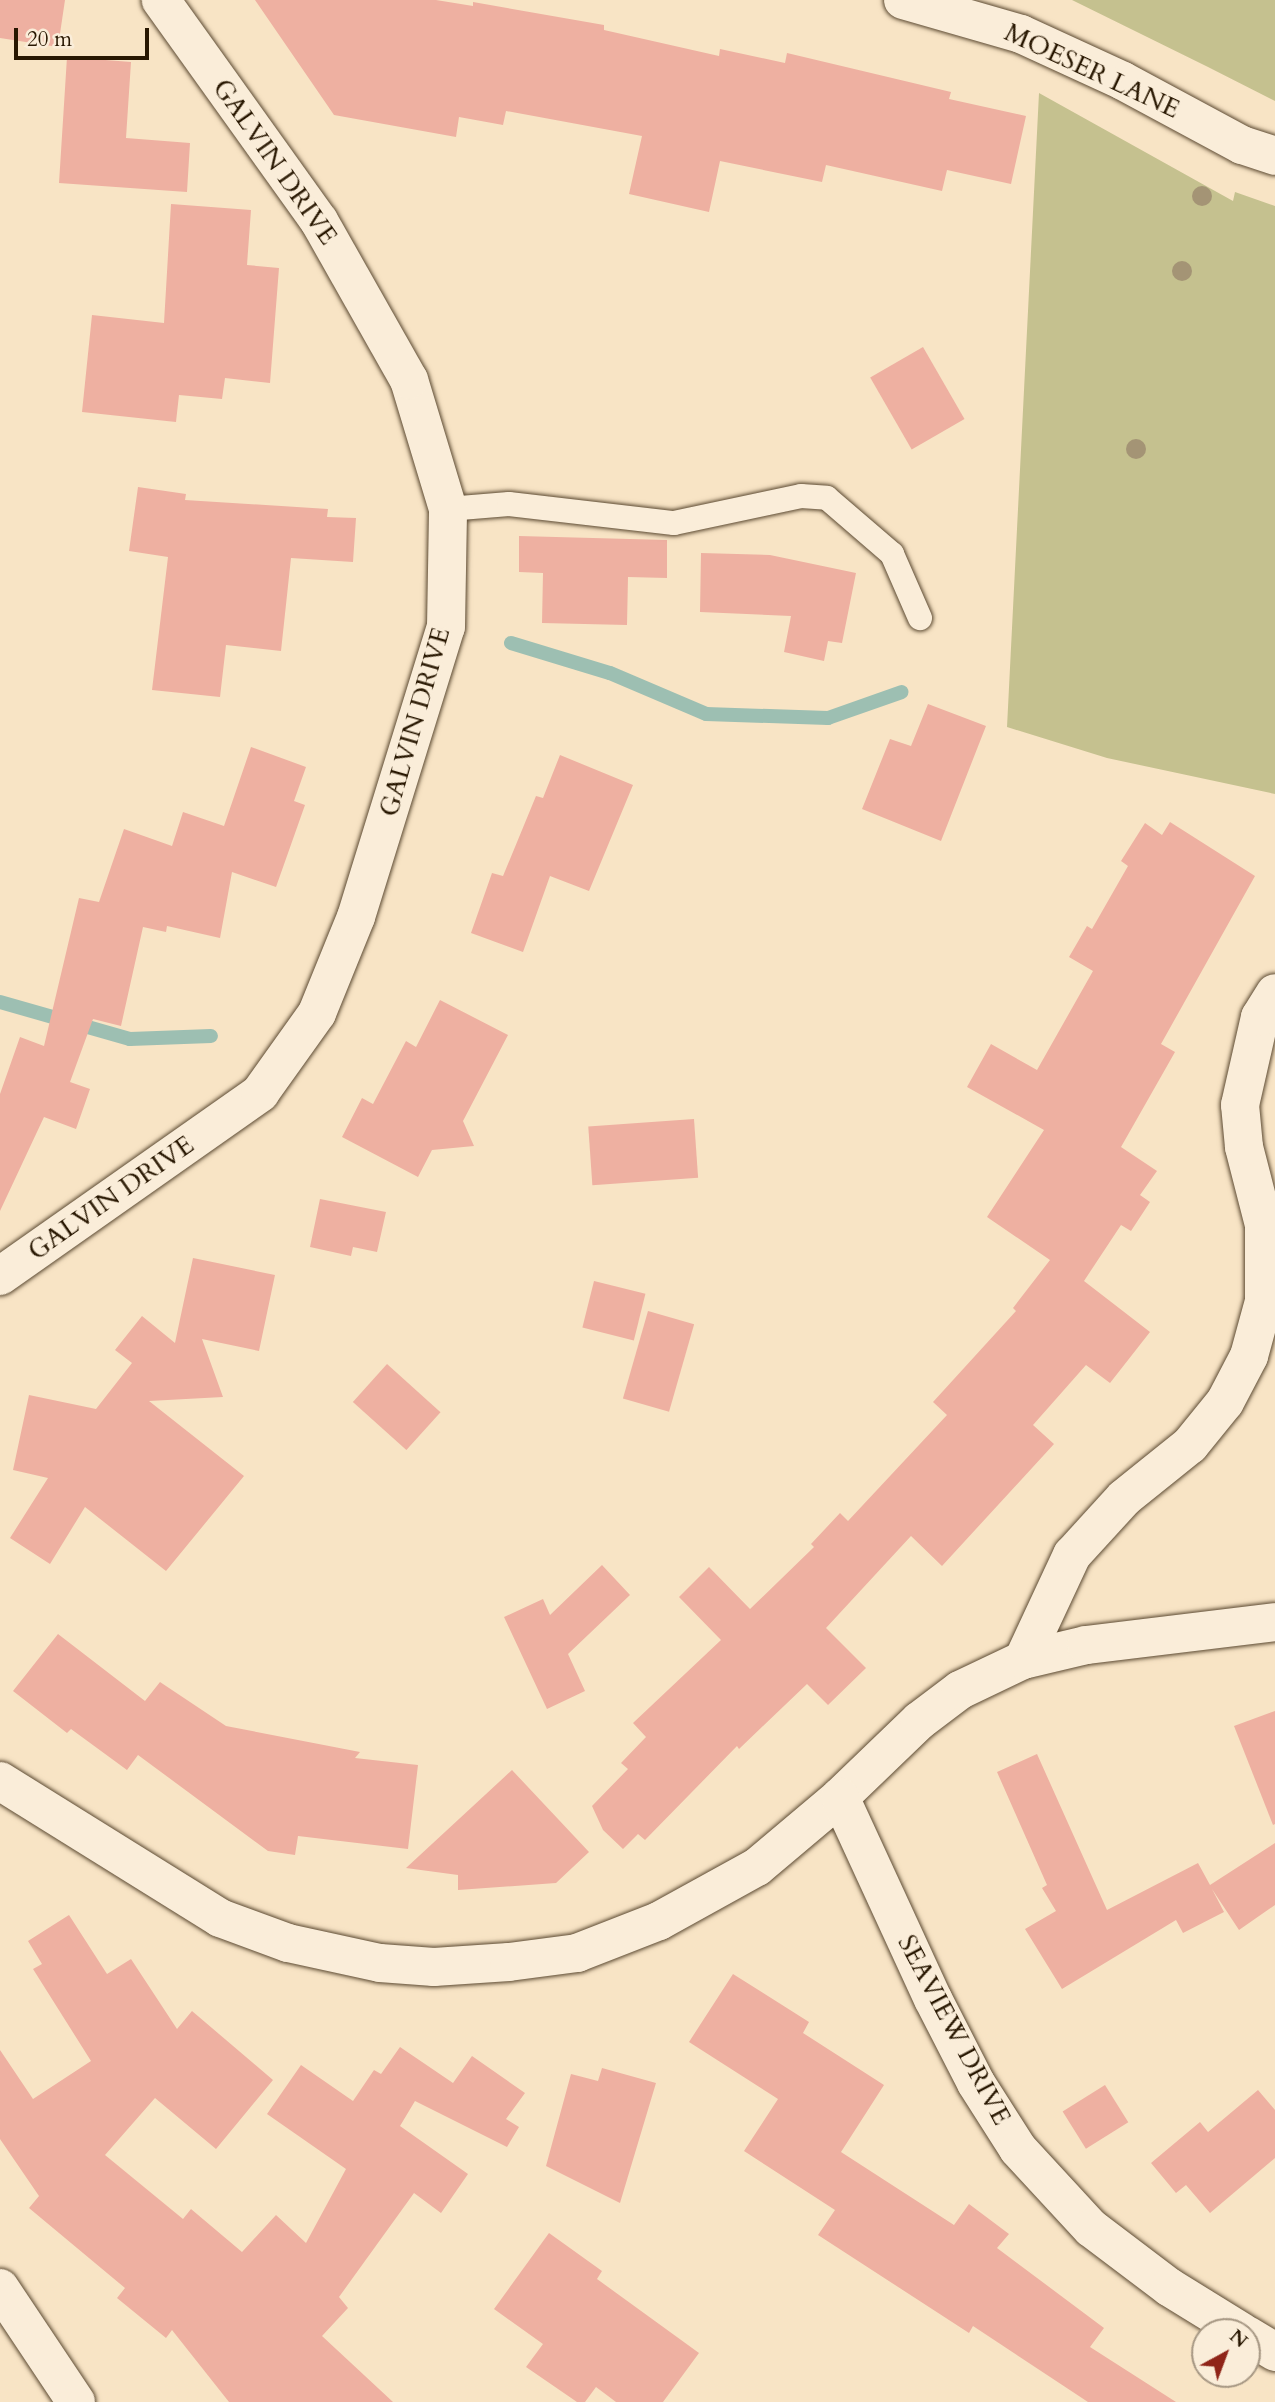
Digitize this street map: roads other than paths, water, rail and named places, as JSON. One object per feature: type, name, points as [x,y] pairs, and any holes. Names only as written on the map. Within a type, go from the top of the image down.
[{"type":"street","name":"GALVIN DRIVE","points":[[0,1276],[260,1093],[317,1013],[356,917],[446,626],[447,509],[409,380],[319,221],[161,0]]},
{"type":"street","name":"MOESER LANE","points":[[904,0],[1021,34],[1123,81],[1242,145],[1275,156]]},
{"type":"street","points":[[1023,1660],[1072,1555],[1124,1498],[1190,1445],[1226,1402],[1249,1356],[1264,1301],[1264,1225],[1244,1147],[1240,1105],[1260,1017],[1275,993]]},
{"type":"street","points":[[0,1781],[220,1918],[288,1943],[380,1963],[435,1967],[577,1953],[659,1920],[757,1867],[840,1797],[919,1721],[960,1690],[1023,1660],[1086,1645],[1275,1622]]},
{"type":"street","name":"SEAVIEW DRIVE","points":[[840,1797],[939,2011],[976,2083],[1018,2148],[1091,2228],[1169,2287],[1219,2318]]},
{"type":"street","points":[[0,2288],[75,2402]]},
{"type":"lane","points":[[447,509],[509,504],[674,523],[800,496],[827,498],[892,554],[920,618]]},
{"type":"waterway","points":[[511,643],[610,673],[706,714],[828,718],[902,692]]},
{"type":"waterway","points":[[0,1002],[130,1039],[211,1036]]}]
